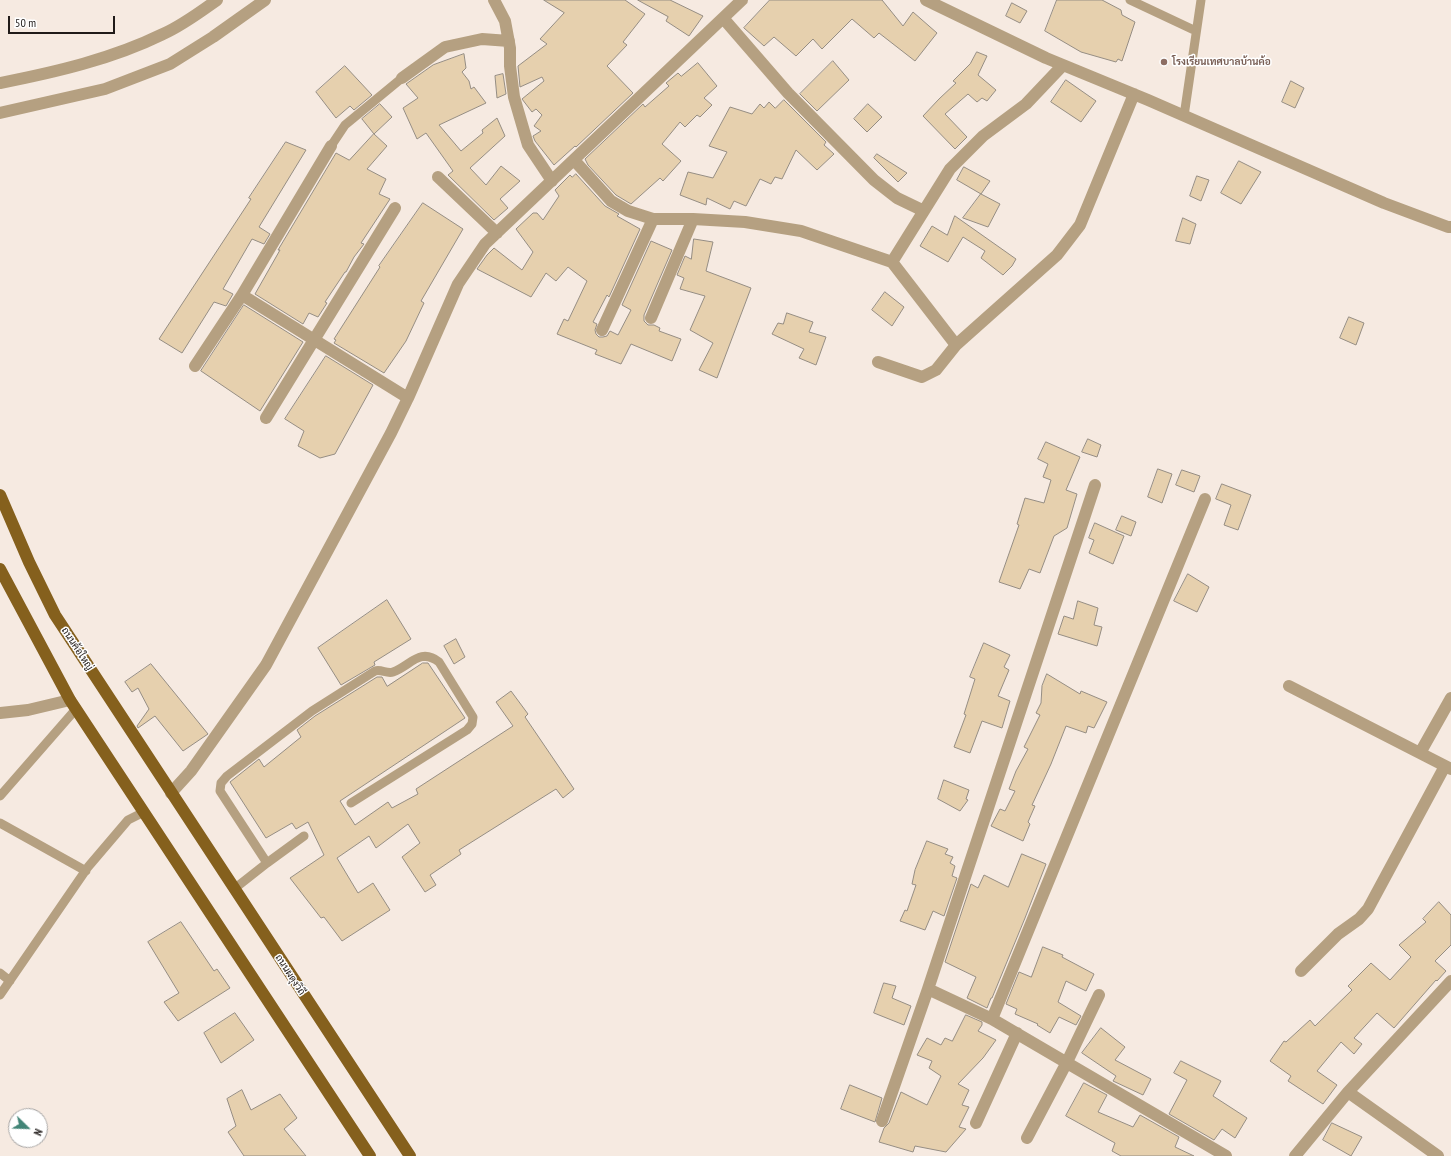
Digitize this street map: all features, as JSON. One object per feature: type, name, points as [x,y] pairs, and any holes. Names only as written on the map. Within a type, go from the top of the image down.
[{"type":"main road","name":"ถนนค้อใหญ่","points":[[0,495],[29,562],[55,615],[171,793]]},
{"type":"main road","points":[[0,569],[73,704],[370,1156]]},
{"type":"main road","name":"ถนนผดุงวิถี","points":[[171,793],[410,1156]]},
{"type":"street","points":[[0,82],[70,68],[99,60],[163,34],[190,19],[218,0]]},
{"type":"street","points":[[0,114],[105,89],[170,64],[265,0]]},
{"type":"street","points":[[494,0],[505,22],[514,97],[528,145],[552,181]]},
{"type":"street","points":[[171,793],[191,771],[266,665],[391,433],[458,284],[485,244],[742,0]]},
{"type":"street","points":[[926,0],[1063,65],[1134,94],[1384,203],[1451,228]]},
{"type":"street","points":[[723,18],[788,93],[874,180],[897,198],[924,211]]},
{"type":"street","points":[[402,78],[445,47],[482,39],[508,41]]},
{"type":"street","points":[[892,262],[950,170],[983,136],[1026,104],[1063,65]]},
{"type":"street","points":[[878,362],[922,377],[936,370],[956,345],[1057,255],[1080,224],[1134,94]]},
{"type":"street","points":[[195,366],[242,295],[331,146]]},
{"type":"street","points":[[574,160],[611,201],[628,211],[653,219],[693,219],[745,222],[801,231],[892,262],[956,345]]},
{"type":"street","points":[[438,177],[496,233]]},
{"type":"street","points":[[266,418],[395,208]]},
{"type":"street","points":[[602,330],[653,219]]},
{"type":"street","points":[[651,318],[693,219]]},
{"type":"street","points":[[242,295],[408,398]]},
{"type":"street","points":[[882,1121],[928,989],[1095,485]]},
{"type":"street","points":[[992,1019],[1205,499]]},
{"type":"street","points":[[1289,686],[1448,768],[1368,909],[1359,919],[1338,934],[1301,971]]},
{"type":"street","points":[[1420,753],[1451,698]]},
{"type":"street","points":[[0,712],[73,704]]},
{"type":"street","points":[[1295,1156],[1348,1092],[1451,981]]},
{"type":"street","points":[[928,989],[992,1019],[1017,1033],[1226,1156]]},
{"type":"street","points":[[1027,1138],[1100,995]]},
{"type":"street","points":[[976,1123],[1017,1033]]},
{"type":"street","points":[[1348,1092],[1438,1156]]},
{"type":"lane","points":[[1130,0],[1196,31]]},
{"type":"lane","points":[[1184,116],[1201,0]]},
{"type":"lane","points":[[331,146],[345,125],[402,78]]},
{"type":"lane","points":[[267,863],[220,791],[221,783],[227,776],[312,711],[375,671],[379,670],[393,672],[420,657],[433,657],[438,662],[473,717],[472,724],[467,730],[351,803]]},
{"type":"lane","points":[[0,796],[73,704]]},
{"type":"lane","points":[[0,995],[86,871],[128,820],[144,812]]},
{"type":"lane","points":[[0,823],[86,871]]},
{"type":"lane","points":[[234,889],[304,836]]},
{"type":"lane","points":[[0,973],[10,980]]},
{"type":"building","points":[[544,0],[625,0],[645,14],[623,42],[627,45],[607,66],[633,93],[576,147],[575,146],[554,165],[535,141],[533,136],[541,131],[534,126],[542,115],[536,109],[532,112],[522,99],[544,81],[542,77],[520,87],[518,66],[547,44],[540,39],[564,13]]},
{"type":"building","points":[[638,0],[670,0],[703,16],[689,36],[666,21],[668,17]]},
{"type":"building","points":[[770,0],[882,0],[903,26],[913,12],[937,33],[915,61],[879,33],[874,38],[852,19],[822,49],[813,39],[796,56],[774,37],[764,46],[744,28]]},
{"type":"building","points":[[1057,0],[1102,0],[1121,10],[1122,15],[1135,22],[1122,61],[1118,59],[1116,62],[1081,52],[1045,31]]},
{"type":"building","points":[[1012,3],[1027,11],[1020,23],[1006,16]]},
{"type":"building","points":[[977,52],[987,56],[978,75],[996,90],[987,101],[982,98],[977,102],[968,94],[945,114],[967,137],[955,149],[923,116],[956,83],[953,81],[970,64]]},
{"type":"building","points":[[464,54],[466,68],[462,72],[469,81],[471,89],[474,87],[486,103],[439,125],[461,151],[483,133],[482,130],[497,118],[505,136],[470,168],[486,185],[501,166],[520,181],[500,199],[508,208],[494,220],[448,175],[453,171],[426,133],[417,139],[403,108],[418,98],[406,84],[433,65]]},
{"type":"building","points":[[833,61],[849,80],[817,111],[800,94]]},
{"type":"building","points":[[698,63],[717,86],[704,98],[712,105],[700,117],[697,115],[685,127],[680,122],[662,144],[681,161],[663,181],[660,178],[631,204],[616,195],[588,165],[585,159],[643,104],[645,107],[669,86],[666,83],[678,73],[681,76]]},
{"type":"building","points":[[345,66],[372,95],[354,110],[350,106],[336,118],[316,92]]},
{"type":"building","points":[[503,74],[506,94],[497,98],[495,76]]},
{"type":"building","points":[[1066,80],[1096,101],[1081,122],[1051,102]]},
{"type":"building","points":[[1291,81],[1304,88],[1295,108],[1282,102]]},
{"type":"building","points":[[784,100],[826,142],[824,145],[834,154],[817,170],[796,150],[782,179],[775,177],[771,184],[760,179],[746,206],[734,201],[730,209],[707,198],[706,205],[680,195],[688,172],[713,178],[727,152],[709,146],[730,107],[752,114],[760,104],[764,108],[769,102],[775,108]]},
{"type":"building","points":[[380,104],[392,117],[374,134],[362,119]]},
{"type":"building","points":[[868,104],[882,117],[867,132],[854,119]]},
{"type":"building","points":[[374,134],[387,146],[367,169],[386,179],[379,194],[390,199],[361,243],[364,244],[325,302],[327,303],[318,317],[309,313],[303,324],[255,294],[280,250],[278,250],[336,153],[349,160]]},
{"type":"building","points":[[286,142],[306,150],[259,227],[270,234],[264,244],[252,239],[223,289],[233,294],[226,306],[214,302],[182,353],[159,339],[251,199],[249,198]]},
{"type":"building","points":[[877,154],[907,173],[898,182],[874,158]]},
{"type":"building","points":[[1239,161],[1261,172],[1241,204],[1221,193]]},
{"type":"building","points":[[964,167],[990,181],[981,194],[957,180]]},
{"type":"building","points":[[576,174],[605,206],[619,214],[617,216],[640,229],[609,297],[607,295],[593,322],[597,324],[595,330],[596,334],[599,337],[603,337],[607,336],[610,331],[618,335],[631,310],[622,305],[651,241],[672,250],[644,315],[644,321],[648,325],[654,325],[660,328],[659,331],[681,339],[672,361],[631,344],[621,364],[595,354],[597,350],[557,334],[564,319],[568,321],[587,281],[568,267],[556,281],[546,273],[531,297],[477,269],[494,248],[522,270],[533,252],[516,229],[533,213],[537,213],[543,220],[559,196],[555,190],[570,175],[572,177]]},
{"type":"building","points":[[1197,176],[1209,180],[1201,201],[1190,196]]},
{"type":"building","points":[[981,194],[1000,204],[988,227],[963,218]]},
{"type":"building","points":[[423,203],[463,229],[421,301],[424,303],[406,341],[384,373],[334,343],[336,340],[334,339],[380,267],[379,266]]},
{"type":"building","points":[[955,216],[1016,259],[1012,266],[1003,275],[981,258],[985,251],[963,237],[948,262],[920,246],[932,226],[947,235]]},
{"type":"building","points":[[1183,218],[1196,224],[1190,244],[1176,241]]},
{"type":"building","points":[[694,239],[713,242],[706,271],[751,288],[717,378],[699,370],[713,343],[690,330],[705,296],[680,289],[684,278],[677,275],[685,256],[691,259]]},
{"type":"building","points":[[885,292],[904,307],[892,326],[872,310]]},
{"type":"building","points":[[244,305],[303,342],[260,411],[201,371]]},
{"type":"building","points":[[787,313],[813,322],[809,332],[826,337],[816,365],[799,358],[804,349],[772,334],[778,323],[783,324]]},
{"type":"building","points":[[1349,317],[1364,323],[1356,345],[1340,338]]},
{"type":"building","points":[[326,356],[373,385],[335,454],[320,458],[298,446],[304,431],[285,419]]},
{"type":"building","points":[[1088,439],[1101,445],[1097,457],[1082,452]]},
{"type":"building","points":[[1046,442],[1080,457],[1066,490],[1077,494],[1067,528],[1054,536],[1040,573],[1029,569],[1020,589],[999,582],[1019,525],[1017,524],[1025,498],[1044,503],[1051,480],[1043,477],[1048,464],[1038,459]]},
{"type":"building","points":[[1158,469],[1172,474],[1162,503],[1148,497]]},
{"type":"building","points":[[1182,470],[1200,476],[1194,492],[1176,485]]},
{"type":"building","points":[[1222,484],[1251,495],[1238,530],[1224,525],[1231,505],[1216,499]]},
{"type":"building","points":[[1122,516],[1136,522],[1131,536],[1116,530]]},
{"type":"building","points":[[1095,523],[1124,536],[1113,564],[1089,553],[1094,540],[1089,538]]},
{"type":"building","points":[[1188,574],[1209,587],[1197,612],[1174,601]]},
{"type":"building","points":[[387,600],[411,639],[374,662],[375,665],[341,685],[318,648]]},
{"type":"building","points":[[1078,601],[1098,608],[1094,625],[1102,627],[1097,646],[1058,634],[1064,616],[1073,619]]},
{"type":"building","points":[[456,639],[465,657],[454,664],[444,646]]},
{"type":"building","points":[[984,643],[1010,655],[1004,667],[1009,670],[998,696],[1010,701],[1002,728],[982,721],[970,753],[954,747],[966,715],[964,714],[975,679],[970,677]]},
{"type":"building","points":[[423,663],[428,663],[465,718],[340,801],[355,825],[388,802],[392,808],[418,794],[416,789],[513,726],[496,702],[511,691],[528,714],[525,717],[574,789],[563,798],[556,789],[459,850],[461,854],[430,875],[436,885],[425,892],[402,857],[420,843],[408,824],[376,848],[369,836],[337,858],[358,893],[373,883],[390,910],[342,941],[324,917],[321,918],[290,878],[324,855],[308,822],[296,829],[292,823],[266,838],[230,782],[259,759],[264,767],[301,737],[297,730],[315,716],[377,677],[382,677],[387,686]]},
{"type":"building","points":[[151,664],[208,734],[183,751],[155,716],[138,728],[137,726],[149,709],[138,688],[132,692],[125,682]]},
{"type":"building","points":[[1047,674],[1080,694],[1081,691],[1107,702],[1094,728],[1088,726],[1086,733],[1066,726],[1051,764],[1032,805],[1035,806],[1028,822],[1030,824],[1023,841],[991,826],[1000,809],[1005,811],[1015,791],[1009,789],[1016,771],[1028,749],[1024,747],[1040,715],[1036,713],[1041,703],[1042,686]]},
{"type":"building","points":[[944,780],[969,790],[966,799],[968,800],[960,811],[938,799]]},
{"type":"building","points":[[927,841],[948,849],[945,854],[953,857],[950,863],[955,866],[952,876],[957,878],[944,916],[933,911],[925,930],[900,921],[905,910],[907,911],[916,885],[912,884],[915,870]]},
{"type":"building","points":[[1022,854],[1046,864],[987,1008],[967,998],[976,977],[945,962],[971,884],[978,888],[984,875],[1008,887]]},
{"type":"building","points":[[1439,902],[1451,915],[1451,945],[1435,961],[1446,971],[1437,981],[1436,980],[1394,1028],[1377,1013],[1354,1038],[1362,1044],[1354,1054],[1341,1042],[1317,1071],[1337,1085],[1323,1104],[1288,1081],[1291,1076],[1270,1061],[1284,1041],[1286,1042],[1310,1020],[1315,1026],[1352,990],[1348,986],[1371,963],[1390,980],[1411,957],[1399,945],[1426,922],[1423,919]]},
{"type":"building","points":[[181,922],[214,971],[217,969],[230,988],[178,1021],[164,1002],[179,993],[148,942]]},
{"type":"building","points":[[1043,947],[1063,955],[1062,957],[1094,974],[1086,991],[1066,981],[1058,1002],[1081,1016],[1076,1025],[1059,1017],[1050,1033],[1037,1025],[1038,1024],[1015,1014],[1017,1009],[1006,1004],[1019,972],[1031,977]]},
{"type":"building","points":[[884,983],[896,986],[892,998],[911,1006],[904,1025],[874,1013]]},
{"type":"building","points":[[235,1013],[254,1040],[221,1063],[204,1033]]},
{"type":"building","points":[[966,1015],[982,1022],[982,1025],[978,1031],[996,1040],[983,1058],[958,1084],[969,1090],[962,1105],[969,1107],[959,1127],[966,1129],[946,1152],[915,1146],[913,1152],[879,1142],[884,1128],[889,1123],[901,1092],[927,1105],[941,1076],[929,1068],[932,1061],[917,1055],[927,1038],[941,1045],[945,1038],[952,1041]]},
{"type":"building","points":[[1101,1028],[1125,1047],[1115,1060],[1151,1079],[1143,1095],[1113,1081],[1116,1076],[1082,1053]]},
{"type":"building","points":[[1181,1061],[1221,1081],[1213,1096],[1247,1118],[1235,1138],[1222,1129],[1214,1140],[1169,1114],[1187,1080],[1174,1073]]},
{"type":"building","points":[[1084,1083],[1107,1095],[1098,1112],[1133,1127],[1140,1115],[1179,1137],[1175,1147],[1194,1156],[1121,1156],[1112,1151],[1115,1143],[1066,1116]]},
{"type":"building","points":[[850,1085],[882,1098],[875,1122],[841,1109]]},
{"type":"building","points":[[242,1090],[251,1110],[280,1094],[297,1118],[284,1129],[306,1156],[244,1156],[228,1132],[236,1126],[227,1099]]},
{"type":"building","points":[[1332,1123],[1362,1137],[1351,1156],[1323,1140]]},
{"type":"place","name":"โรงเรียนเทศบาลบ้านค้อ","points":[[1164,62]]}]
